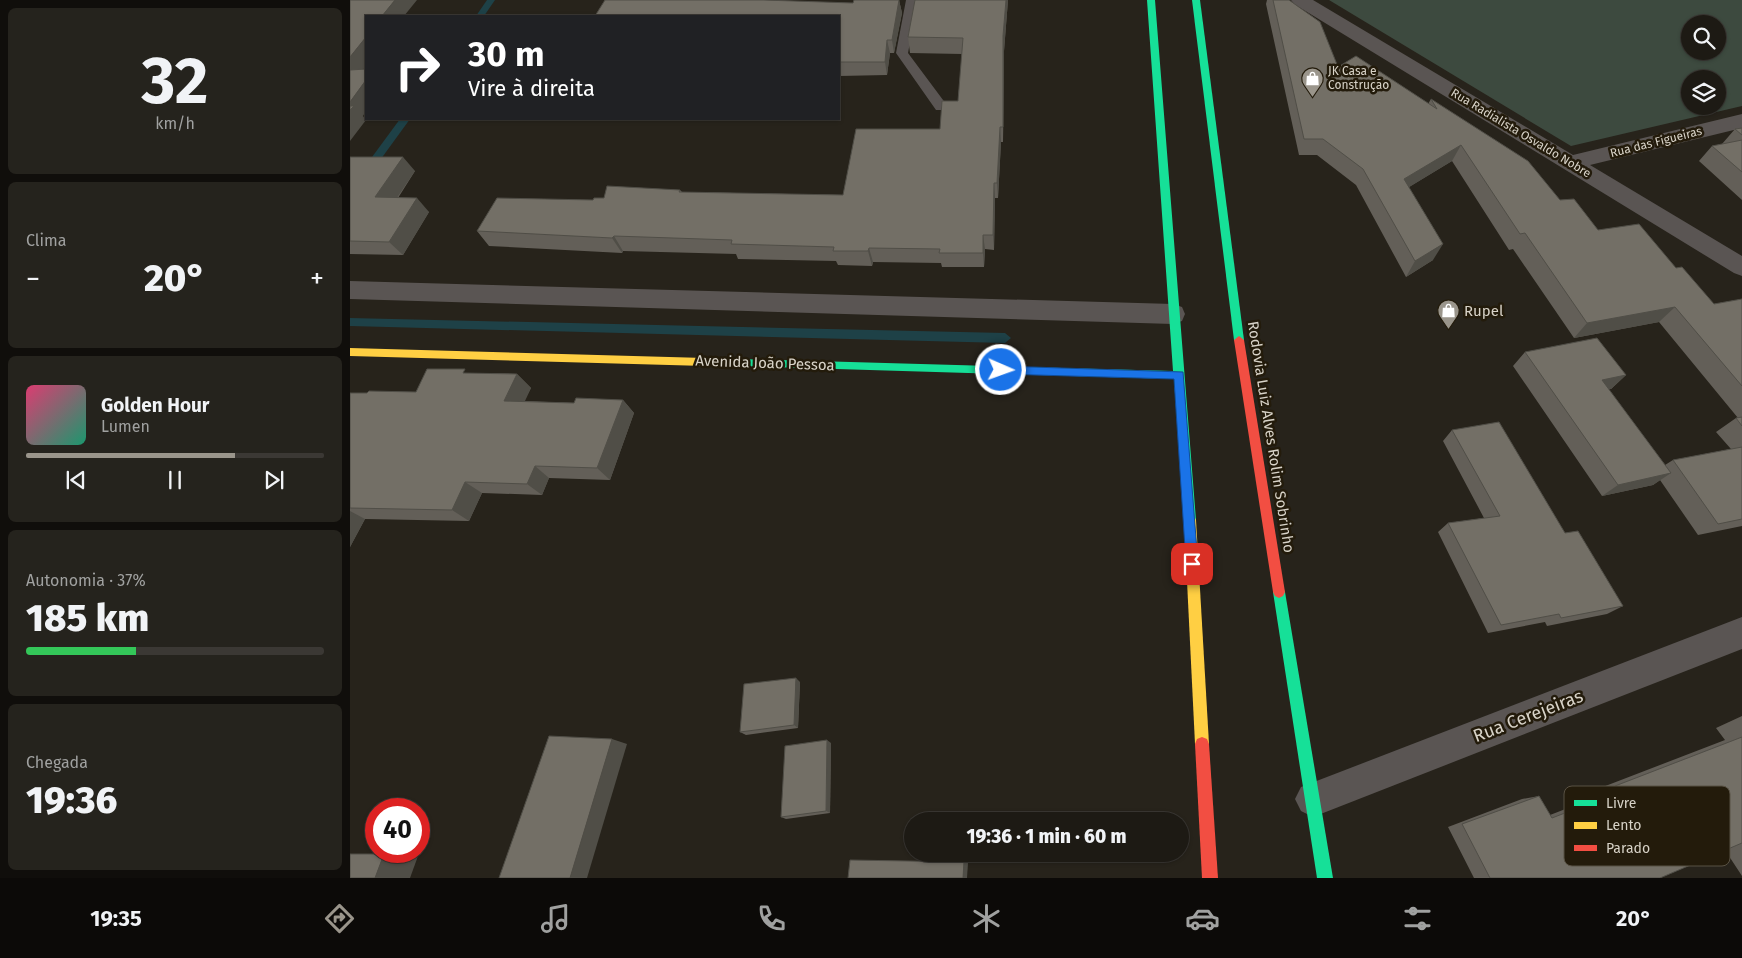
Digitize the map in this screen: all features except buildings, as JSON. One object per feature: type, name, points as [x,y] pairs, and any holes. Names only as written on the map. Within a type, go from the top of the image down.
[{"type":"main road","points":[[1151,0],[1191,535],[1210,878]]},
{"type":"main road","name":"Rodovia Luiz Alves Rolim Sobrinho","points":[[1196,0],[1240,347],[1325,878]]},
{"type":"main road","name":"Avenida João Pessoa","points":[[350,352],[1179,375]]},
{"type":"street","name":"Rua Radialista Osvaldo Nobre","points":[[1300,0],[1742,267]]},
{"type":"street","name":"Rua das Figueiras","points":[[1570,163],[1742,121]]},
{"type":"street","points":[[350,290],[1173,314]]},
{"type":"street","name":"Rua Cerejeiras","points":[[1313,798],[1742,633]]},
{"type":"lane","points":[[912,0],[902,53],[941,107]]},
{"type":"green space","points":[[1329,0],[1742,0],[1742,106],[1726,110],[1726,70],[1681,70],[1681,115],[1704,115],[1571,146]]},
{"type":"waterway","points":[[481,15],[491,0]]},
{"type":"waterway","points":[[350,194],[404,120]]},
{"type":"waterway","points":[[350,322],[1005,338]]},
{"type":"traffic: fast","points":[[1151,0],[1190,520]]},
{"type":"traffic: fast","points":[[1196,0],[1239,340]]},
{"type":"traffic: fast","points":[[705,362],[1179,375]]},
{"type":"traffic: fast","points":[[1279,592],[1325,878]]},
{"type":"traffic: slow","points":[[350,352],[705,362]]},
{"type":"traffic: slow","points":[[1190,520],[1202,744]]},
{"type":"traffic: jam","points":[[1239,340],[1279,592]]},
{"type":"traffic: jam","points":[[1202,744],[1210,878]]},
{"type":"place","name":"JK Casa e Construção","points":[[1312,97]]},
{"type":"place","name":"Rupel","points":[[1448,330]]},
{"type":"route","points":[[1001,370],[1179,375],[1192,564]]}]
